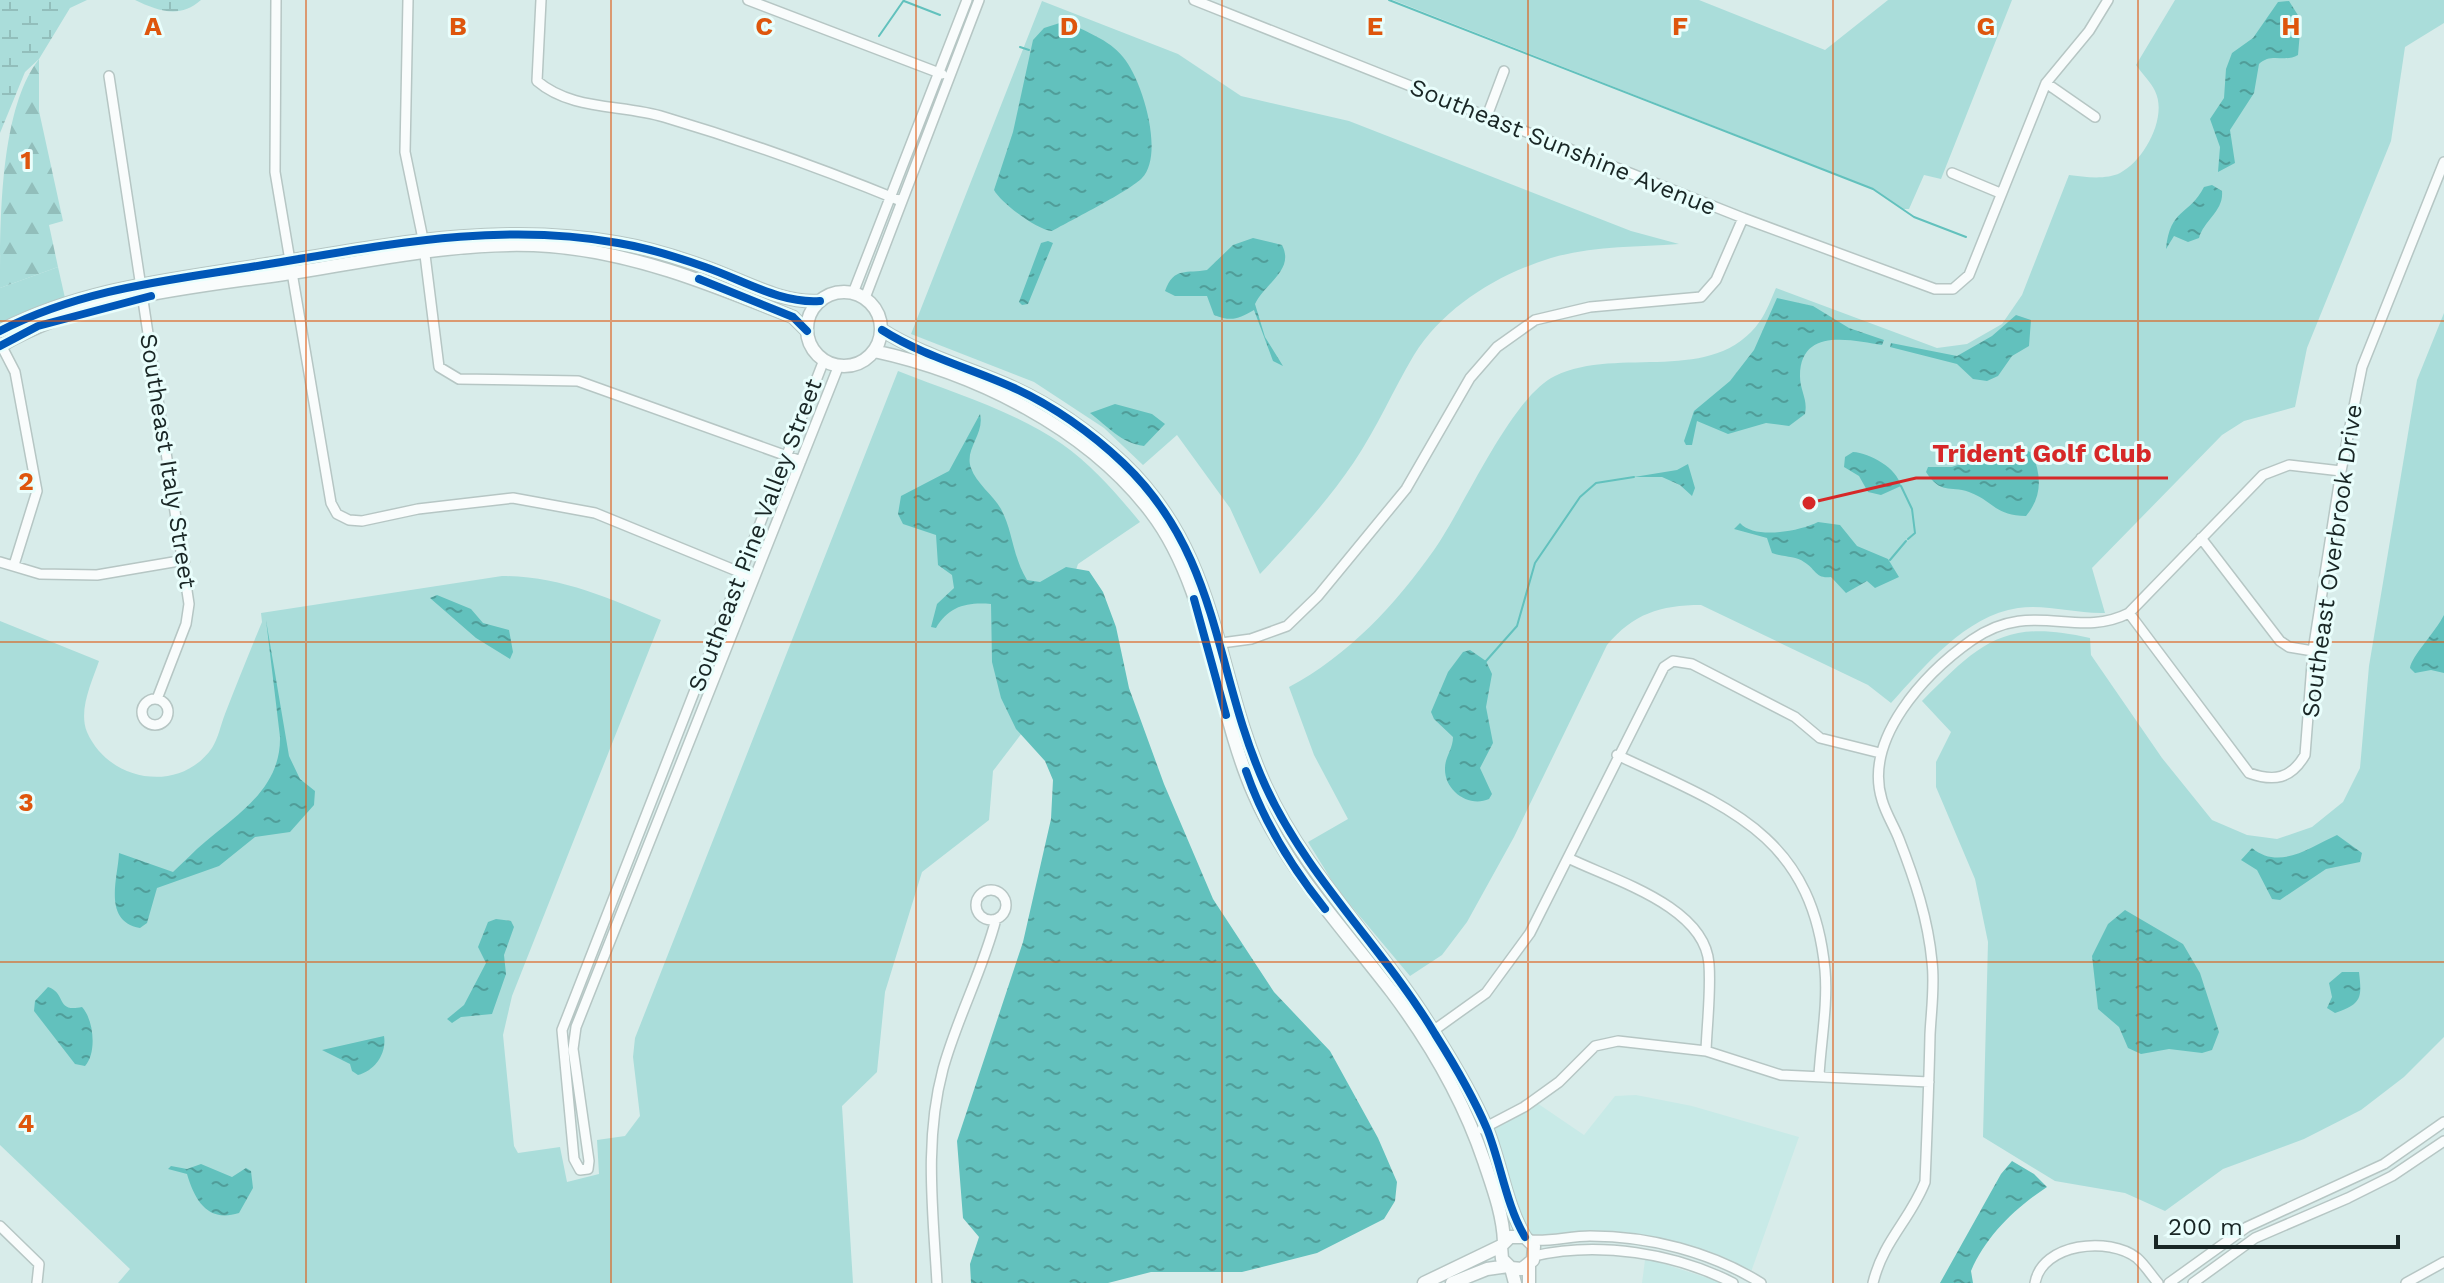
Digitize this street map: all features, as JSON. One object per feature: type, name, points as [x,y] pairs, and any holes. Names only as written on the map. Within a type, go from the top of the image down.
[{"type":"street","points":[[276,0],[275,172],[331,503],[337,514],[349,520],[362,521],[418,509],[513,498],[595,513],[754,578]]},
{"type":"street","points":[[408,0],[405,152],[424,246],[439,367],[459,379],[578,381],[801,461]]},
{"type":"street","points":[[541,0],[537,81],[552,94],[660,115],[778,153],[901,201]]},
{"type":"street","points":[[748,0],[949,76]]},
{"type":"street","points":[[859,296],[890,197],[967,0]]},
{"type":"street","points":[[859,296],[901,201],[979,0]]},
{"type":"street","name":"Southeast Sunshine Avenue","points":[[1194,0],[1743,218],[1935,289],[1953,289],[1969,275],[2000,193]]},
{"type":"street","points":[[1952,173],[2000,193],[2046,83],[2089,31],[2108,0]]},
{"type":"street","points":[[1487,116],[1504,71]]},
{"type":"street","name":"Southeast Italy Street","points":[[109,76],[185,560],[189,604],[186,624],[157,699]]},
{"type":"street","points":[[2046,83],[2095,117]]},
{"type":"street","name":"Southeast Overbrook Drive","points":[[2129,613],[2238,763],[2249,773],[2267,779],[2283,777],[2296,770],[2305,755],[2313,651],[2341,471],[2362,367],[2444,162]]},
{"type":"street","points":[[1207,645],[1251,639],[1287,626],[1318,596],[1406,489],[1470,378],[1497,347],[1535,320],[1590,307],[1701,297],[1716,280],[1743,218]]},
{"type":"street","points":[[0,331],[59,304],[504,232],[549,240],[619,243],[712,277],[798,302],[820,301]]},
{"type":"street","points":[[712,277],[793,317],[807,331],[816,352],[824,360],[839,365],[859,363],[874,351],[882,330],[880,318],[859,296],[830,295],[813,309],[807,331]]},
{"type":"street","points":[[14,565],[37,491],[15,372],[0,345],[38,326],[142,291]]},
{"type":"street","points":[[882,330],[906,346],[1048,405],[1083,428],[1125,465],[1160,506],[1190,557],[1222,643],[1239,713],[1265,785],[1317,876],[1429,1034],[1480,1130],[1516,1222],[1527,1238],[1532,1261],[1529,1283]]},
{"type":"street","points":[[874,351],[899,357],[1009,398],[1074,436],[1116,474],[1152,513],[1180,564],[1207,645],[1227,721],[1255,796],[1307,886],[1429,1034]]},
{"type":"street","name":"Southeast Pine Valley Street","points":[[824,360],[579,984],[561,1039],[574,1159],[578,1169],[585,1171],[589,1161],[573,1049],[576,1027],[839,365]]},
{"type":"street","points":[[1873,1283],[1880,1256],[1915,1207],[1925,1182],[1933,964],[1922,901],[1882,800],[1880,753],[1890,727],[1905,704],[1972,640],[2017,620],[2053,619],[2092,625],[2111,622],[2129,613],[2242,494],[2275,469],[2289,465],[2341,471]]},
{"type":"street","points":[[2201,538],[2280,641],[2289,647],[2313,651]]},
{"type":"street","points":[[0,562],[40,574],[97,575],[185,560]]},
{"type":"street","points":[[1429,1034],[1486,993],[1530,933],[1655,679],[1673,661],[1692,664],[1756,695],[1795,717],[1820,738],[1880,753]]},
{"type":"street","name":"Southeast Pine Valley Street","points":[[687,710],[699,715]]},
{"type":"street","points":[[1617,755],[1726,806],[1771,839],[1801,882],[1818,934],[1825,973],[1819,1075]]},
{"type":"street","points":[[634,845],[646,849]]},
{"type":"street","points":[[1568,858],[1674,909],[1693,925],[1709,961],[1706,1051]]},
{"type":"street","points":[[937,1283],[930,1160],[936,1098],[943,1067],[996,919]]},
{"type":"street","points":[[579,984],[592,986]]},
{"type":"street","points":[[1480,1130],[1524,1107],[1559,1082],[1595,1046],[1618,1041],[1706,1051],[1781,1075],[1929,1082]]},
{"type":"street","points":[[2169,1283],[2247,1227],[2342,1186],[2384,1164],[2444,1122]]},
{"type":"street","points":[[1480,1130],[1503,1223],[1502,1259],[1515,1283]]},
{"type":"street","points":[[2193,1283],[2255,1238],[2392,1176],[2444,1141],[2435,1130]]},
{"type":"street","points":[[2342,1186],[2348,1198]]},
{"type":"street","points":[[0,1226],[39,1264],[37,1283]]},
{"type":"street","points":[[2247,1227],[2255,1238]]},
{"type":"street","points":[[1424,1283],[1513,1236],[1593,1236],[1659,1242],[1722,1262],[1761,1283]]},
{"type":"street","points":[[1593,1236],[1594,1250]]},
{"type":"street","points":[[2035,1283],[2048,1259],[2079,1246],[2101,1246],[2136,1257],[2158,1283]]},
{"type":"street","points":[[1666,1259],[1674,1247]]},
{"type":"street","points":[[1452,1283],[1487,1269],[1594,1250],[1666,1259],[1734,1283],[1742,1272]]},
{"type":"street","points":[[2406,1283],[2444,1262]]},
{"type":"shaded area","points":[[1636,1095],[1692,1106],[1799,1137],[1751,1272],[1723,1257],[1660,1238],[1597,1231],[1531,1235],[1520,1219],[1491,1129],[1537,1103],[1584,1135],[1615,1096]]},
{"type":"shaded area","points":[[1645,1260],[1655,1261],[1723,1283],[1642,1283]]},
{"type":"green space","points":[[0,0],[87,0],[70,8],[39,59],[25,72],[0,133]]},
{"type":"green space","points":[[135,0],[201,0],[185,10],[169,11]]},
{"type":"green space","points":[[1393,0],[1699,0],[1825,50],[1888,0],[2012,0],[1941,179],[1924,175],[1909,209],[1902,209],[1874,189]]},
{"type":"green space","points":[[2175,0],[2444,0],[2444,23],[2405,47],[2391,141],[2307,348],[2295,407],[2244,421],[2222,435],[2092,568],[2105,613],[2029,607],[1999,613],[1963,632],[1947,645],[1891,703],[1868,685],[1701,605],[1660,609],[1637,619],[1607,645],[1514,837],[1467,922],[1442,955],[1410,976],[1337,889],[1308,842],[1348,819],[1314,755],[1289,687],[1351,644],[1404,590],[1434,550],[1522,406],[1538,388],[1555,376],[1580,367],[1664,362],[1718,353],[1741,341],[1760,321],[1776,288],[1937,348],[1967,344],[2002,324],[2022,295],[2069,175],[2102,177],[2120,173],[2145,149],[2156,125],[2158,101],[2153,88],[2136,65]]},
{"type":"green space","points":[[1042,1],[1178,54],[1241,96],[1349,121],[1631,231],[1679,244],[1598,249],[1551,258],[1511,273],[1457,307],[1426,338],[1414,355],[1344,477],[1310,520],[1260,574],[1230,508],[1177,435],[1143,465],[1104,428],[1034,382],[911,334]]},
{"type":"green space","points":[[39,59],[39,111],[63,221],[49,225],[58,267],[0,288],[2,198],[10,135],[16,106],[26,80]]},
{"type":"green space","points":[[58,267],[65,298],[0,327],[0,288]]},
{"type":"green space","points":[[2444,313],[2444,1037],[2404,1077],[2361,1110],[2304,1139],[2223,1169],[2165,1211],[2125,1193],[2055,1181],[1983,1137],[1988,942],[1975,879],[1936,787],[1936,762],[1951,732],[1922,701],[1961,664],[1996,640],[2036,631],[2090,638],[2091,655],[2162,758],[2212,820],[2247,835],[2277,839],[2312,827],[2343,802],[2360,768],[2369,666],[2417,380]]},
{"type":"green space","points":[[898,371],[982,403],[1043,432],[1094,471],[1140,522],[1078,564],[1022,733],[993,771],[989,820],[922,872],[885,992],[877,1072],[842,1106],[853,1283],[118,1283],[130,1269],[0,1145],[0,621],[99,661],[85,705],[87,732],[97,749],[111,762],[127,771],[163,777],[182,772],[198,763],[212,748],[262,622],[261,613],[502,576],[564,584],[661,620],[512,996],[503,1035],[514,1146],[518,1153],[560,1147],[567,1182],[599,1174],[597,1140],[625,1136],[640,1116],[633,1057],[635,1038]]},
{"type":"water","points":[[2289,1],[2301,20],[2298,55],[2268,59],[2259,64],[2254,93],[2230,130],[2235,163],[2218,172],[2220,147],[2210,119],[2224,98],[2226,69],[2232,53],[2253,38],[2278,2]]},
{"type":"water","points":[[1066,21],[1111,45],[1123,57],[1143,99],[1151,135],[1151,152],[1149,167],[1136,183],[1052,231],[1020,215],[994,190],[1013,132],[1033,40],[1044,28]]},
{"type":"water","points":[[2212,185],[2222,191],[2222,198],[2199,238],[2188,242],[2174,236],[2166,249],[2176,219],[2204,187]]},
{"type":"water","points":[[1253,238],[1282,245],[1285,254],[1282,269],[1255,304],[1265,337],[1283,366],[1273,361],[1254,310],[1230,319],[1214,315],[1207,296],[1175,296],[1165,291],[1177,274],[1207,270],[1233,245]]},
{"type":"water","points":[[1041,243],[1053,243],[1028,304],[1022,305],[1019,302]]},
{"type":"water","points":[[1777,298],[1813,306],[1849,328],[1884,340],[1882,345],[1844,340],[1819,343],[1802,360],[1800,376],[1805,414],[1789,426],[1766,423],[1728,434],[1697,421],[1692,445],[1686,445],[1684,441],[1694,411],[1730,381],[1754,350]]},
{"type":"water","points":[[2016,315],[2031,320],[2029,346],[2012,356],[1998,376],[1987,381],[1973,379],[1957,364],[1890,347],[1891,343],[1957,356],[1992,336]]},
{"type":"water","points":[[1115,404],[1152,414],[1165,424],[1144,446],[1128,441],[1090,413]]},
{"type":"water","points":[[980,414],[980,428],[970,454],[971,468],[1001,509],[1027,580],[1040,582],[1066,567],[1089,571],[1103,592],[1116,627],[1129,688],[1164,784],[1213,899],[1274,992],[1330,1051],[1378,1138],[1397,1182],[1395,1201],[1384,1219],[1317,1253],[1242,1272],[1151,1272],[1108,1283],[971,1283],[970,1264],[979,1237],[963,1218],[957,1141],[1023,942],[1051,819],[1053,780],[1045,761],[1016,729],[1001,698],[992,662],[991,604],[959,607],[936,628],[931,627],[937,604],[954,588],[952,575],[938,565],[936,535],[903,524],[898,514],[901,496],[949,471]]},
{"type":"water","points":[[2024,449],[2032,453],[2039,478],[2038,494],[2026,516],[2007,513],[1969,492],[1941,487],[1926,472],[1928,467],[1952,467],[1975,459],[2003,462]]},
{"type":"water","points":[[1853,452],[1882,463],[1894,473],[1901,486],[1881,495],[1868,492],[1859,476],[1844,467],[1845,457]]},
{"type":"water","points":[[1688,464],[1695,488],[1692,496],[1680,485],[1662,477],[1634,477],[1677,470]]},
{"type":"water","points":[[1818,522],[1840,525],[1857,546],[1888,559],[1899,577],[1875,588],[1867,581],[1846,593],[1831,577],[1819,575],[1801,560],[1772,553],[1767,538],[1734,529],[1740,523],[1767,533]]},
{"type":"water","points":[[437,595],[471,609],[483,623],[509,630],[513,652],[510,659],[476,638],[430,598]]},
{"type":"water","points":[[2444,615],[2444,673],[2431,670],[2415,673],[2410,668],[2411,663]]},
{"type":"water","points":[[266,620],[289,756],[300,779],[315,791],[314,805],[290,832],[255,837],[219,866],[157,888],[147,923],[140,928],[128,924],[116,908],[119,853],[173,872],[256,797],[274,770],[280,737]]},
{"type":"water","points":[[1470,650],[1486,661],[1492,674],[1486,707],[1493,743],[1480,768],[1492,794],[1489,799],[1481,801],[1459,796],[1449,784],[1445,764],[1453,737],[1431,712],[1448,672],[1463,652]]},
{"type":"water","points":[[2337,835],[2362,853],[2360,862],[2326,869],[2280,900],[2272,899],[2257,870],[2241,860],[2252,848],[2263,855],[2284,857]]},
{"type":"water","points":[[2125,910],[2183,944],[2200,973],[2219,1032],[2212,1050],[2202,1053],[2169,1049],[2141,1054],[2128,1048],[2119,1027],[2098,1009],[2092,956],[2108,924]]},
{"type":"water","points":[[496,919],[511,921],[514,927],[504,955],[506,974],[492,1014],[461,1017],[452,1023],[447,1019],[464,1005],[486,963],[478,947],[488,922]]},
{"type":"water","points":[[2342,972],[2359,972],[2360,994],[2355,1003],[2335,1013],[2327,1008],[2332,997],[2329,983]]},
{"type":"water","points":[[48,987],[58,994],[64,1005],[82,1007],[86,1013],[92,1045],[85,1066],[75,1064],[34,1011],[35,1001]]},
{"type":"water","points":[[384,1036],[384,1049],[378,1060],[370,1070],[358,1075],[352,1071],[350,1064],[322,1050]]},
{"type":"water","points":[[2012,1161],[2034,1174],[2047,1187],[2024,1204],[1993,1235],[1971,1271],[1973,1283],[1940,1283],[2001,1174]]},
{"type":"water","points":[[201,1164],[232,1177],[246,1168],[251,1171],[253,1188],[239,1213],[219,1215],[211,1212],[199,1201],[187,1174],[168,1169],[171,1166],[187,1169]]},
{"type":"waterway","points":[[879,36],[904,0]]},
{"type":"waterway","points":[[1389,0],[1873,189],[1914,217],[1966,237]]},
{"type":"waterway","points":[[904,1],[940,15]]},
{"type":"waterway","points":[[1020,47],[1029,50]]},
{"type":"waterway","points":[[1486,661],[1517,626],[1535,563],[1580,497],[1596,483],[1634,477]]},
{"type":"waterway","points":[[1901,486],[1912,509],[1915,533],[1908,539]]},
{"type":"waterway","points":[[1890,560],[1906,541]]},
{"type":"cycle path","points":[[0,331],[63,305],[128,288],[396,244],[484,235],[573,237],[629,245],[694,263],[776,295],[820,301]]},
{"type":"cycle path","points":[[699,279],[793,317],[807,331]]},
{"type":"cycle path","points":[[0,346],[38,326],[151,296]]},
{"type":"cycle path","points":[[882,330],[930,355],[1014,388],[1058,412],[1111,452],[1155,499],[1179,537],[1198,576],[1248,743],[1282,819],[1324,882],[1414,1002],[1456,1069],[1487,1129],[1513,1212],[1525,1237]]},
{"type":"cycle path","points":[[1194,599],[1226,715]]},
{"type":"cycle path","points":[[1246,771],[1280,843],[1325,909]]},
{"type":"place","name":"Trident Golf Club","points":[[1809,503]]}]
